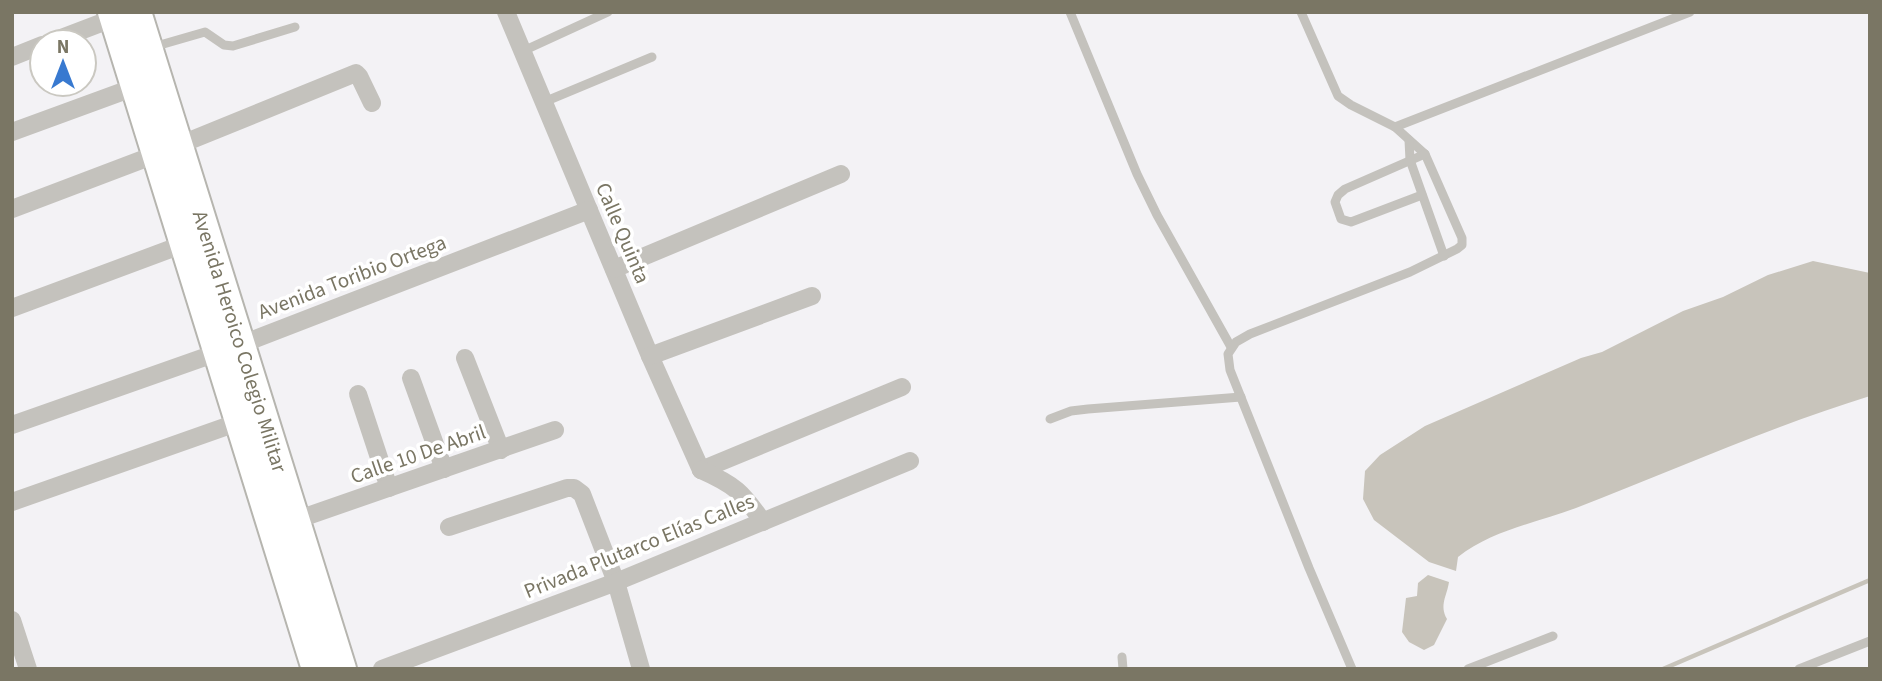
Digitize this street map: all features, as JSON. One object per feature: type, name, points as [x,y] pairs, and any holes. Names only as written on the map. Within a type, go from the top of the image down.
[{"type":"main road","name":"Avenida Heroico Colegio Militar","points":[[121,14],[148,48],[184,244],[230,348],[296,520],[342,669]]},
{"type":"main road","name":"Avenida Heroico Colegio Militar","points":[[121,14],[135,87],[168,150],[230,348],[239,422],[316,669]]},
{"type":"street","name":"Calle Quinta","points":[[506,12],[650,356],[701,470]]},
{"type":"street","points":[[86,28],[121,14]]},
{"type":"street","points":[[12,209],[168,150],[356,73],[372,103]]},
{"type":"street","points":[[12,132],[135,87]]},
{"type":"street","points":[[614,269],[841,174]]},
{"type":"street","name":"Avenida Toribio Ortega","points":[[12,425],[230,348],[589,210]]},
{"type":"street","points":[[12,308],[184,244]]},
{"type":"street","points":[[650,356],[812,296]]},
{"type":"street","points":[[465,358],[500,450]]},
{"type":"street","points":[[411,378],[444,469]]},
{"type":"street","points":[[701,470],[902,387]]},
{"type":"street","points":[[358,394],[389,488]]},
{"type":"street","points":[[12,502],[239,422]]},
{"type":"street","name":"Calle 10 De Abril","points":[[296,520],[555,430]]},
{"type":"street","name":"Privada Plutarco Elías Calles","points":[[382,669],[616,582],[910,461]]},
{"type":"street","points":[[701,470],[734,486],[763,522]]},
{"type":"street","points":[[449,527],[574,488],[582,494],[616,582],[641,669]]},
{"type":"street","points":[[12,620],[21,661]]},
{"type":"lane","points":[[523,51],[608,12]]},
{"type":"lane","points":[[1070,12],[1137,174],[1231,347],[1228,361],[1241,397],[1352,669]]},
{"type":"lane","points":[[1231,347],[1250,334],[1410,272],[1462,245],[1462,238],[1436,175],[1424,154],[1395,127],[1338,96],[1301,12]]},
{"type":"lane","points":[[1395,127],[1690,12]]},
{"type":"lane","points":[[148,48],[205,32],[224,45],[233,47],[295,27]]},
{"type":"lane","points":[[544,102],[652,57]]},
{"type":"lane","points":[[1409,140],[1410,160],[1417,184],[1444,256]]},
{"type":"lane","points":[[1422,195],[1352,222],[1342,219],[1335,202],[1345,189],[1424,154]]},
{"type":"lane","points":[[1417,184],[1436,175]]},
{"type":"lane","points":[[1050,419],[1072,411],[1088,409],[1241,397]]},
{"type":"lane","points":[[1468,669],[1553,636]]},
{"type":"lane","points":[[1799,669],[1870,640]]},
{"type":"lane","points":[[1122,657],[1123,669]]},
{"type":"shaded area","points":[[1813,261],[1870,273],[1870,396],[1759,435],[1576,508],[1485,540],[1458,557],[1456,571],[1429,562],[1374,520],[1363,499],[1365,471],[1380,455],[1425,426],[1581,358],[1602,352],[1683,311],[1723,297],[1768,275]]},
{"type":"shaded area","points":[[1428,575],[1449,582],[1444,605],[1447,619],[1434,645],[1424,650],[1409,642],[1402,632],[1406,598],[1417,596],[1418,583]]},
{"type":"waterway","points":[[1663,669],[1870,580]]}]
